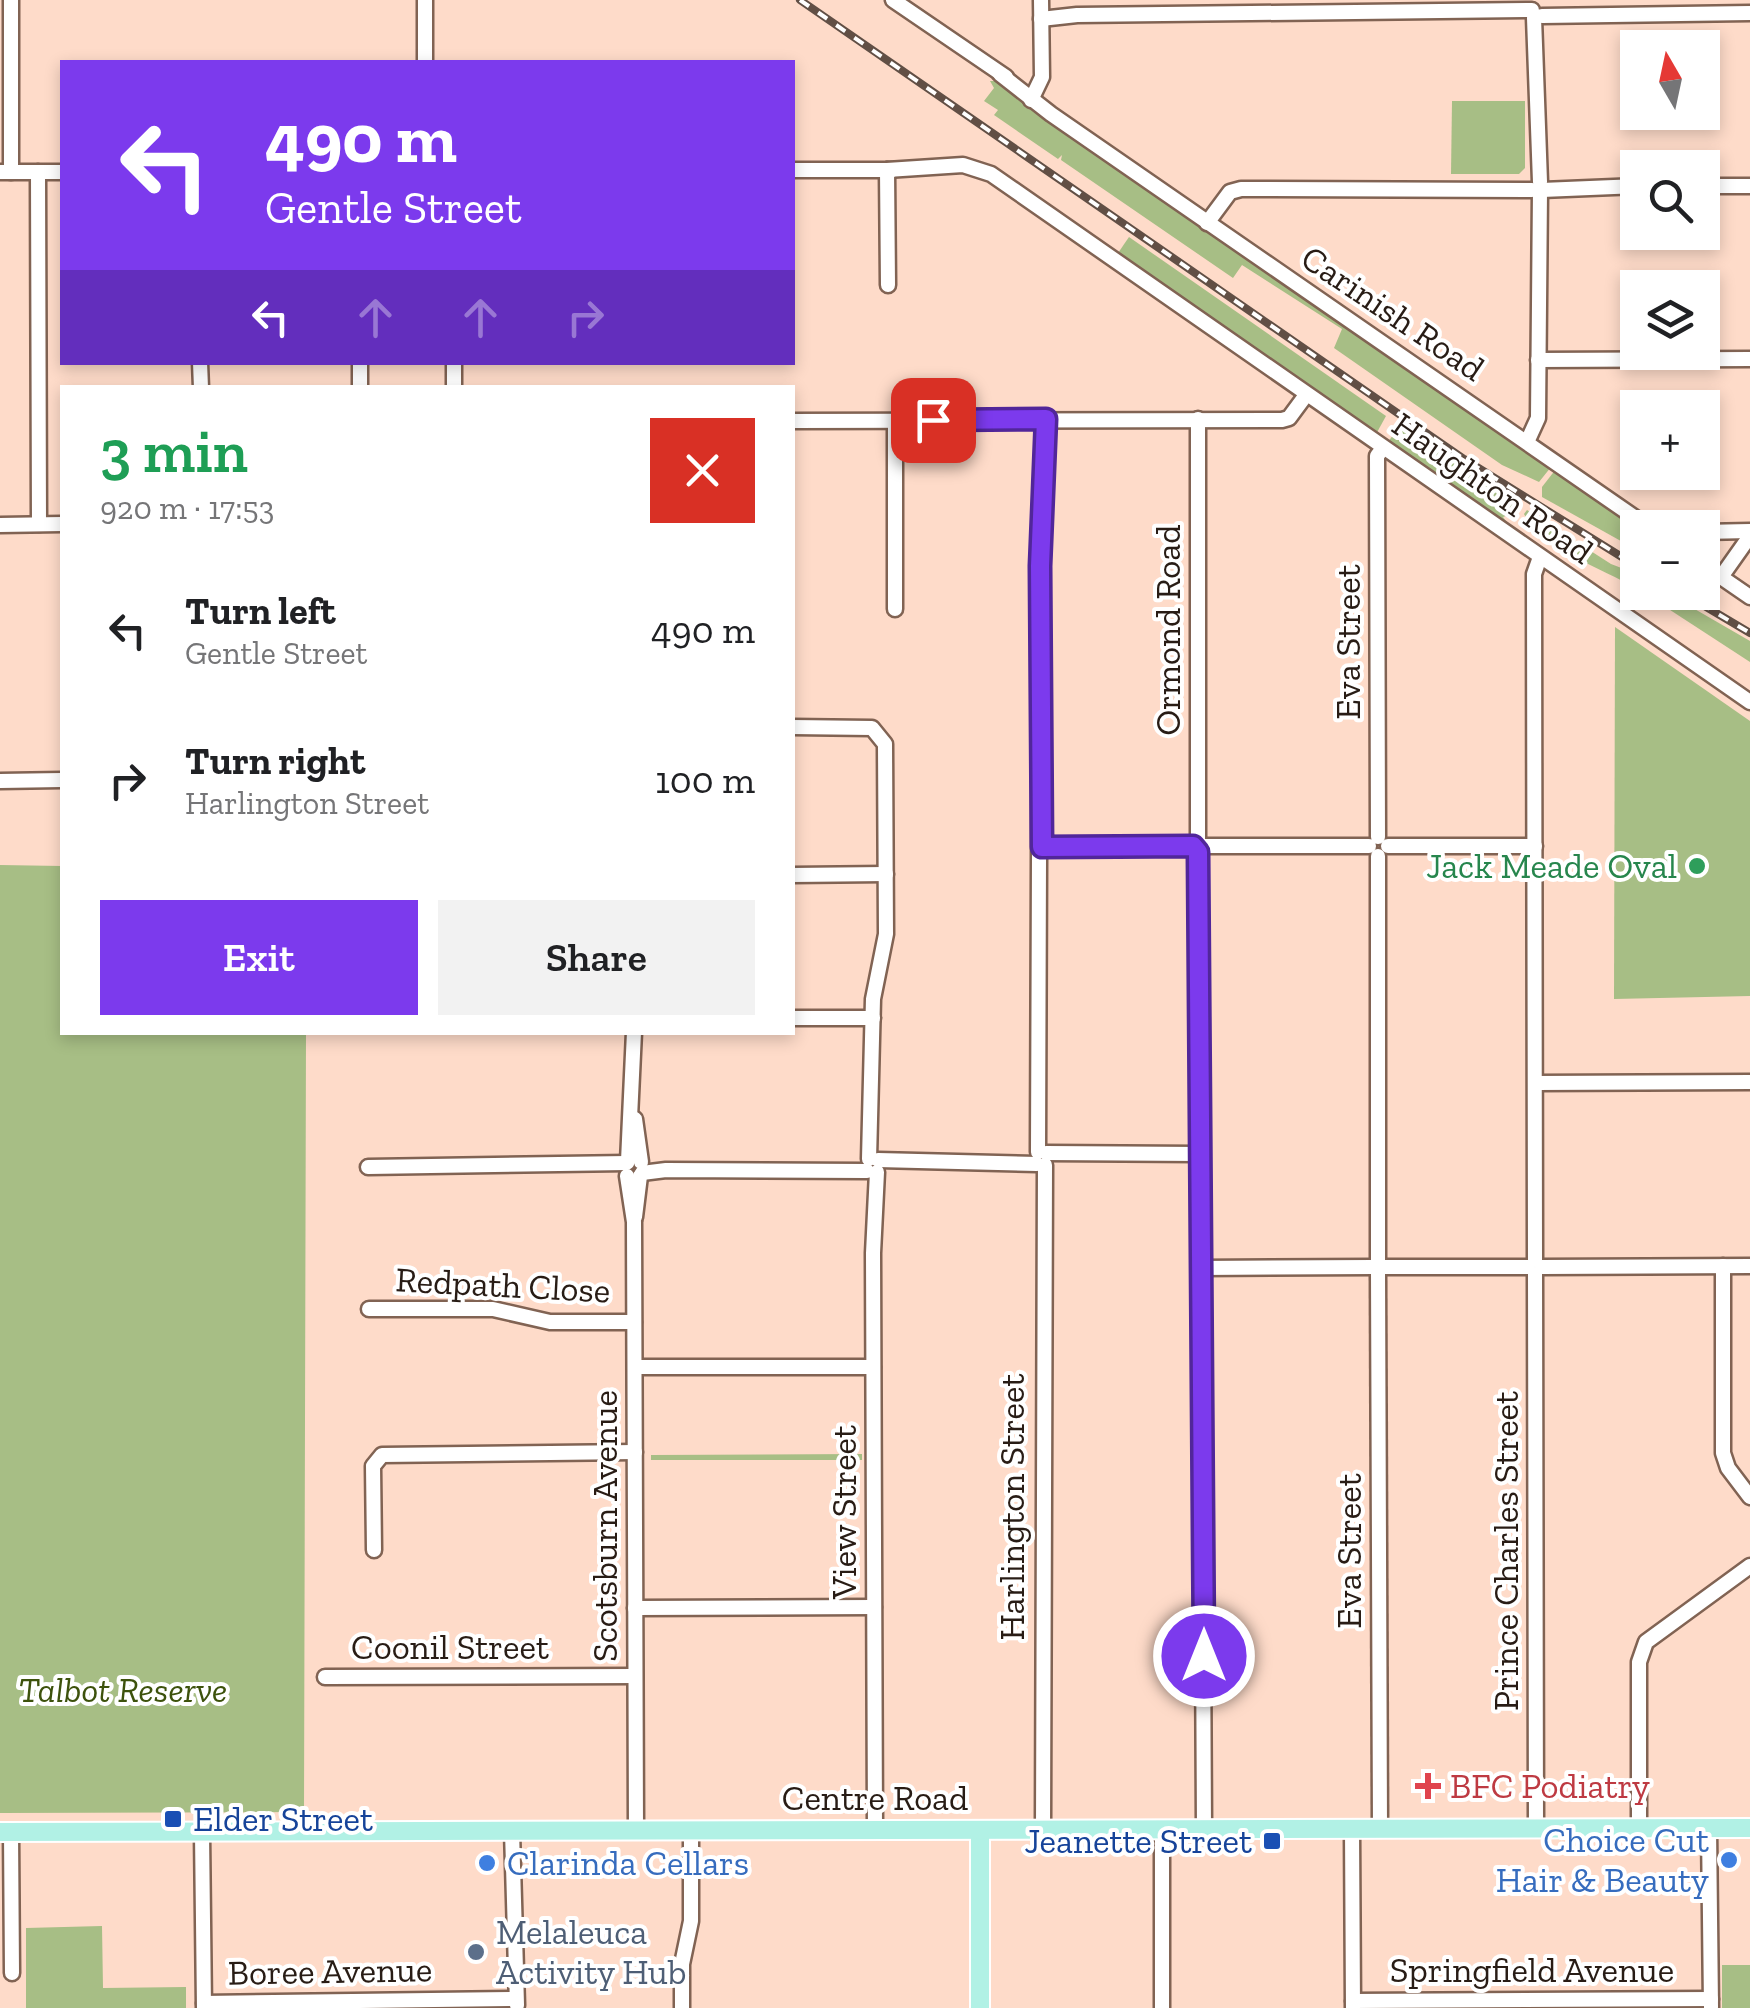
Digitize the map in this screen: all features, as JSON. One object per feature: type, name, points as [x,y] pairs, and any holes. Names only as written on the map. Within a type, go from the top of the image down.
[{"type":"main road","name":"Centre Road","points":[[6,1832],[1750,1828]]},
{"type":"main road","points":[[980,1830],[980,2008]]},
{"type":"street","points":[[11,0],[6,172],[60,172]]},
{"type":"street","points":[[425,0],[425,60]]},
{"type":"street","name":"Carinish Road","points":[[893,0],[1624,510]]},
{"type":"street","points":[[1029,94],[1042,65],[1041,9],[1077,15],[1750,12]]},
{"type":"street","points":[[1522,439],[1538,405],[1537,10]]},
{"type":"street","points":[[795,170],[887,170],[888,285]]},
{"type":"street","name":"Haughton Road","points":[[887,170],[970,170],[1045,215],[1270,370],[1303,399],[1383,448],[1750,702]]},
{"type":"street","points":[[38,172],[39,524]]},
{"type":"street","points":[[1207,222],[1230,192],[1241,188],[1620,186]]},
{"type":"street","points":[[1720,186],[1750,186]]},
{"type":"street","points":[[1538,360],[1750,359]]},
{"type":"street","points":[[795,422],[1286,420],[1303,399]]},
{"type":"street","name":"Harlington Street","points":[[1043,1830],[1040,566],[1046,419]]},
{"type":"street","name":"Ormond Road","points":[[1198,420],[1204,1830]]},
{"type":"street","points":[[895,421],[895,609]]},
{"type":"street","name":"Eva Street","points":[[1380,1829],[1378,456],[1383,448]]},
{"type":"street","points":[[0,525],[60,524]]},
{"type":"street","points":[[1720,532],[1750,533]]},
{"type":"street","points":[[1750,533],[1721,577],[1750,598]]},
{"type":"street","name":"Prince Charles Street","points":[[1536,1829],[1534,574],[1540,557]]},
{"type":"street","name":"View Street","points":[[795,727],[868,727],[880,733],[886,744],[885,941],[872,1018],[874,1830]]},
{"type":"street","points":[[0,780],[60,780]]},
{"type":"street","points":[[1042,847],[1535,846]]},
{"type":"street","points":[[795,875],[886,874]]},
{"type":"street","points":[[795,1018],[872,1018]]},
{"type":"street","name":"Scotsburn Avenue","points":[[634,1035],[636,1831]]},
{"type":"street","points":[[1536,1083],[1750,1082]]},
{"type":"street","points":[[368,1167],[844,1168],[902,1162],[1013,1162],[1069,1154],[1199,1154]]},
{"type":"street","points":[[1724,1266],[1723,1454],[1728,1468],[1750,1497]]},
{"type":"street","points":[[1200,1268],[1750,1266]]},
{"type":"street","name":"Redpath Close","points":[[369,1308],[493,1308],[550,1322],[634,1322]]},
{"type":"street","points":[[635,1367],[873,1367]]},
{"type":"street","points":[[374,1550],[373,1466],[382,1455],[635,1452]]},
{"type":"street","points":[[1639,1828],[1639,1662],[1646,1642],[1750,1566]]},
{"type":"street","points":[[636,1608],[874,1607]]},
{"type":"street","name":"Coonil Street","points":[[325,1677],[635,1676]]},
{"type":"street","points":[[1710,1828],[1710,2004]]},
{"type":"street","points":[[1162,1829],[1162,2008]]},
{"type":"street","points":[[1352,1829],[1353,2004]]},
{"type":"street","points":[[682,2008],[682,1964],[691,1921],[691,1830]]},
{"type":"street","points":[[512,1831],[516,2004]]},
{"type":"street","points":[[6,1832],[12,1973]]},
{"type":"street","points":[[202,1833],[204,2005]]},
{"type":"street","name":"Boree Avenue","points":[[204,2005],[516,2004]]},
{"type":"street","name":"Springfield Avenue","points":[[1353,2004],[1710,2004]]},
{"type":"green space","points":[[990,81],[997,81],[1551,467],[1539,482],[1502,465],[1334,348],[1342,329],[1242,265],[1233,278],[1061,160],[1062,155],[1058,159],[994,115],[998,110],[984,101],[994,88]]},
{"type":"green space","points":[[1452,101],[1525,101],[1525,168],[1519,174],[1451,174]]},
{"type":"green space","points":[[1129,237],[1386,416],[1375,436],[1116,256]]},
{"type":"green space","points":[[1405,428],[1519,506],[1518,512],[1503,517],[1510,527],[1387,443],[1398,429]]},
{"type":"green space","points":[[1556,469],[1620,514],[1620,541],[1542,497],[1542,487]]},
{"type":"green space","points":[[1527,510],[1620,567],[1620,580],[1559,548],[1533,527],[1524,514]]},
{"type":"green space","points":[[1670,610],[1696,610],[1750,641],[1750,662]]},
{"type":"green space","points":[[1615,627],[1750,721],[1750,996],[1614,999]]},
{"type":"green space","name":"Talbot Reserve","points":[[0,865],[60,866],[60,1035],[306,1035],[304,1812],[0,1813]]},
{"type":"green space","points":[[862,1454],[862,1460],[651,1460],[651,1455]]},
{"type":"green space","points":[[102,1926],[103,1988],[186,1987],[186,2008],[26,2008],[26,1928]]},
{"type":"green space","points":[[1722,1965],[1750,1965],[1750,2008],[1722,2008]]},
{"type":"railway","points":[[800,0],[1464,459],[1620,556]]},
{"type":"railway","points":[[1711,610],[1750,633]]},
{"type":"place","name":"Jack Meade Oval","points":[[1697,866]]},
{"type":"place","name":"BFC Podiatry","points":[[1428,1786]]},
{"type":"place","name":"Elder Street","points":[[173,1819]]},
{"type":"place","name":"Jeanette Street","points":[[1272,1841]]},
{"type":"place","name":"Choice Cut Hair & Beauty","points":[[1729,1860]]},
{"type":"place","name":"Clarinda Cellars","points":[[487,1863]]},
{"type":"place","name":"Melaleuca Activity Hub","points":[[476,1952]]},
{"type":"route","points":[[933,420],[1046,419],[1040,566],[1042,847],[1193,846],[1198,852],[1204,1656]]}]
